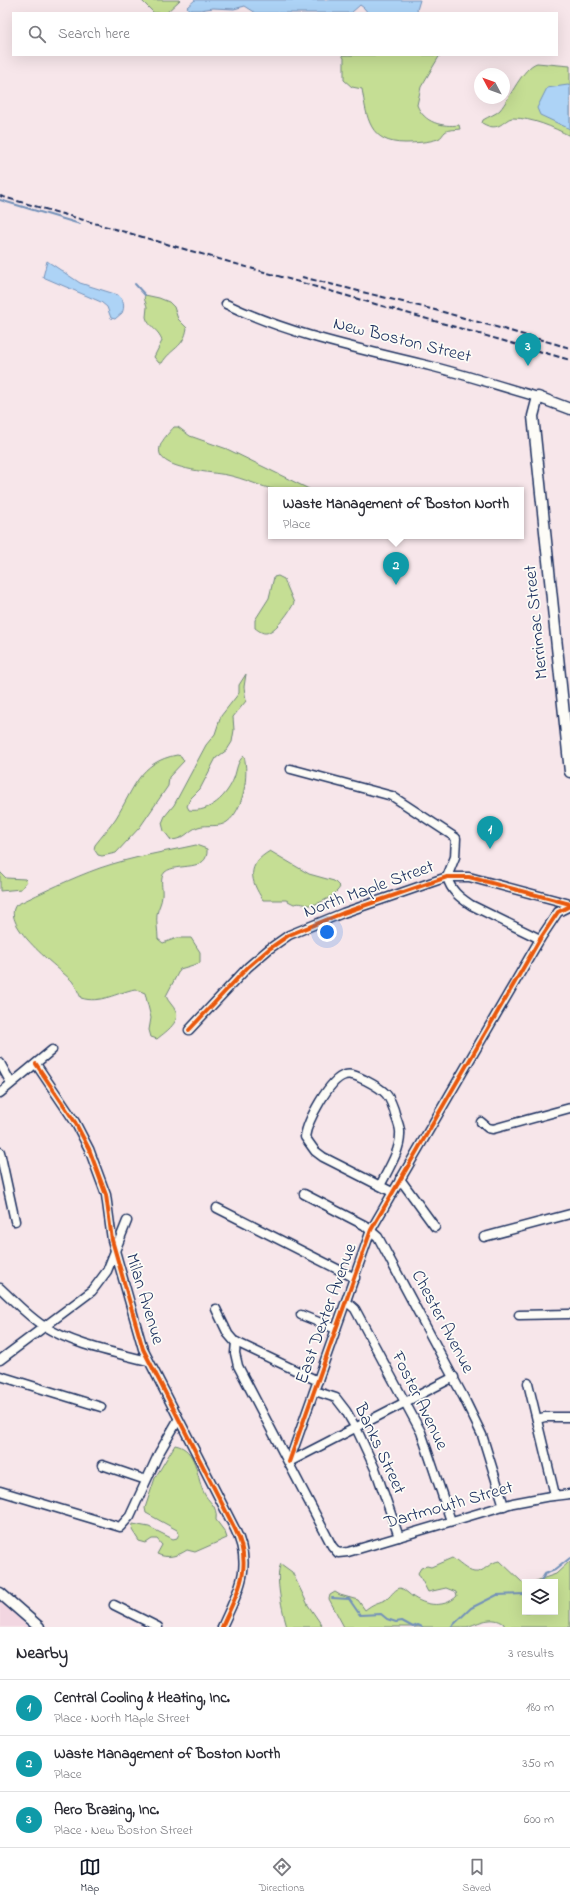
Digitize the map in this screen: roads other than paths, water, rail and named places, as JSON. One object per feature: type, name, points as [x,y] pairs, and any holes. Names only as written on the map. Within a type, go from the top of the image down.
[{"type":"main road","name":"New Boston Street","points":[[538,397],[570,409]]},
{"type":"main road","name":"Merrimac Street","points":[[538,397],[533,414],[534,440],[570,772]]},
{"type":"main road","points":[[0,1593],[39,1627]]},
{"type":"street","name":"New Boston Street","points":[[226,304],[272,324],[457,373],[538,397]]},
{"type":"street","points":[[291,769],[392,796],[456,838],[455,857],[447,877],[453,891],[462,899],[540,939],[558,912],[570,905]]},
{"type":"street","name":"North Maple Street","points":[[189,1030],[248,967],[269,948],[289,935],[342,913],[447,877],[469,877],[570,905]]},
{"type":"street","name":"East Dexter Avenue","points":[[289,1462],[371,1230],[540,939]]},
{"type":"street","points":[[0,1093],[52,1050]]},
{"type":"street","points":[[0,1063],[11,1083]]},
{"type":"street","name":"Milan Avenue","points":[[36,1064],[75,1122],[89,1149],[107,1199],[111,1236],[135,1328],[148,1361],[239,1539],[244,1559],[243,1574],[239,1588],[222,1627]]},
{"type":"street","points":[[380,1186],[400,1140],[400,1130],[392,1101],[387,1094],[379,1088],[354,1075],[343,1075],[337,1078],[330,1086],[307,1127],[305,1137],[315,1151],[323,1158],[392,1192]]},
{"type":"street","points":[[481,1122],[492,1129],[570,1108]]},
{"type":"street","points":[[0,1152],[15,1221]]},
{"type":"street","points":[[400,1179],[435,1227]]},
{"type":"street","name":"Chester Avenue","points":[[304,1194],[371,1230],[380,1239],[454,1377],[484,1439],[504,1506]]},
{"type":"street","points":[[217,1208],[355,1278]]},
{"type":"street","points":[[484,1237],[570,1214]]},
{"type":"street","points":[[0,1360],[92,1291],[107,1271],[127,1221]]},
{"type":"street","points":[[0,1288],[45,1327],[76,1341],[148,1361]]},
{"type":"street","name":"Foster Avenue","points":[[346,1301],[354,1308],[424,1439],[451,1521]]},
{"type":"street","points":[[216,1309],[229,1336],[236,1342],[318,1381]]},
{"type":"street","points":[[519,1315],[570,1314]]},
{"type":"street","points":[[301,1315],[336,1329]]},
{"type":"street","points":[[236,1342],[236,1362],[289,1462],[454,1377]]},
{"type":"street","points":[[0,1376],[101,1406]]},
{"type":"street","points":[[528,1384],[555,1495]]},
{"type":"street","name":"Banks Street","points":[[314,1391],[338,1400],[356,1427],[376,1471],[399,1536]]},
{"type":"street","points":[[537,1419],[545,1417],[570,1417]]},
{"type":"street","points":[[0,1490],[117,1527],[121,1526],[130,1516],[146,1480],[178,1420]]},
{"type":"street","name":"Dartmouth Street","points":[[289,1462],[321,1526],[338,1553],[348,1552],[504,1506],[555,1495],[570,1494]]},
{"type":"street","points":[[102,1465],[146,1480]]},
{"type":"street","points":[[114,1605],[158,1627]]},
{"type":"water","points":[[195,0],[420,0],[418,12],[367,12],[360,5],[352,12],[254,12],[245,6],[234,9],[213,8],[200,10],[189,10],[187,7]]},
{"type":"water","points":[[570,86],[570,129],[540,115],[537,108],[547,88]]},
{"type":"water","points":[[47,261],[80,283],[118,295],[122,299],[122,313],[115,319],[111,318],[107,307],[101,302],[43,277]]},
{"type":"waterway","points":[[0,200],[80,224]]},
{"type":"waterway","points":[[135,284],[145,295]]},
{"type":"waterway","points":[[542,1579],[545,1574],[555,1570],[570,1558]]},
{"type":"waterway","points":[[451,1627],[471,1608],[497,1595],[522,1594]]},
{"type":"waterway","points":[[332,1598],[349,1599],[360,1615],[381,1614],[387,1619],[396,1622],[402,1621],[413,1627]]},
{"type":"waterway","points":[[413,1627],[418,1625],[422,1627]]},
{"type":"railway","points":[[0,196],[570,360]]},
{"type":"railway","points":[[302,277],[443,312],[570,348]]},
{"type":"place","name":"Aero Brazing, Inc.","points":[[528,366]]},
{"type":"place","name":"Waste Management of Boston North","points":[[396,585]]},
{"type":"place","name":"Central Cooling & Heating, Inc.","points":[[490,849]]}]
